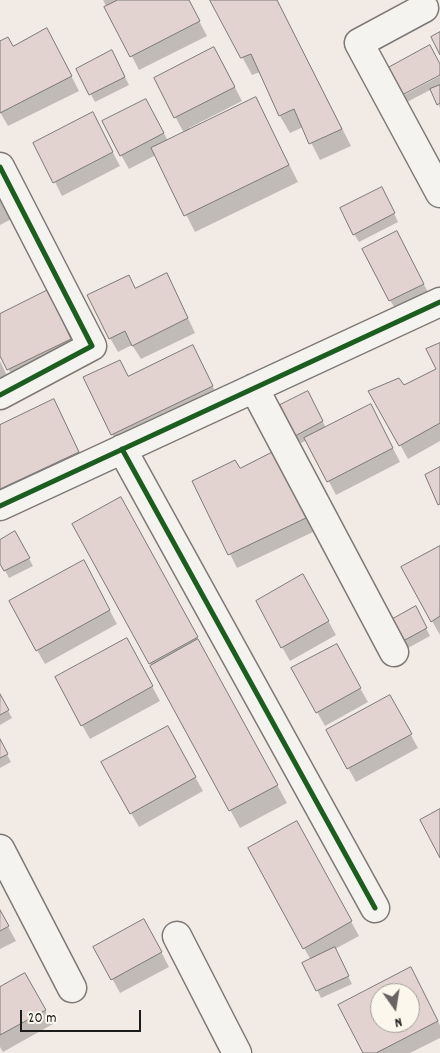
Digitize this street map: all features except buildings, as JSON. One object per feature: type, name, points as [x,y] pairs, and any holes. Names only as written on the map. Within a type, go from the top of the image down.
[{"type":"street","points":[[424,8],[359,43],[440,193]]},
{"type":"street","points":[[0,167],[92,346],[0,395]]},
{"type":"street","points":[[0,506],[440,302]]},
{"type":"street","points":[[254,388],[394,652]]},
{"type":"street","points":[[122,449],[375,908]]},
{"type":"street","points":[[0,849],[72,988]]},
{"type":"street","points":[[176,936],[237,1053]]},
{"type":"cycle path","points":[[0,167],[92,346],[0,395]]},
{"type":"cycle path","points":[[0,506],[440,302]]},
{"type":"cycle path","points":[[122,449],[375,908]]}]
